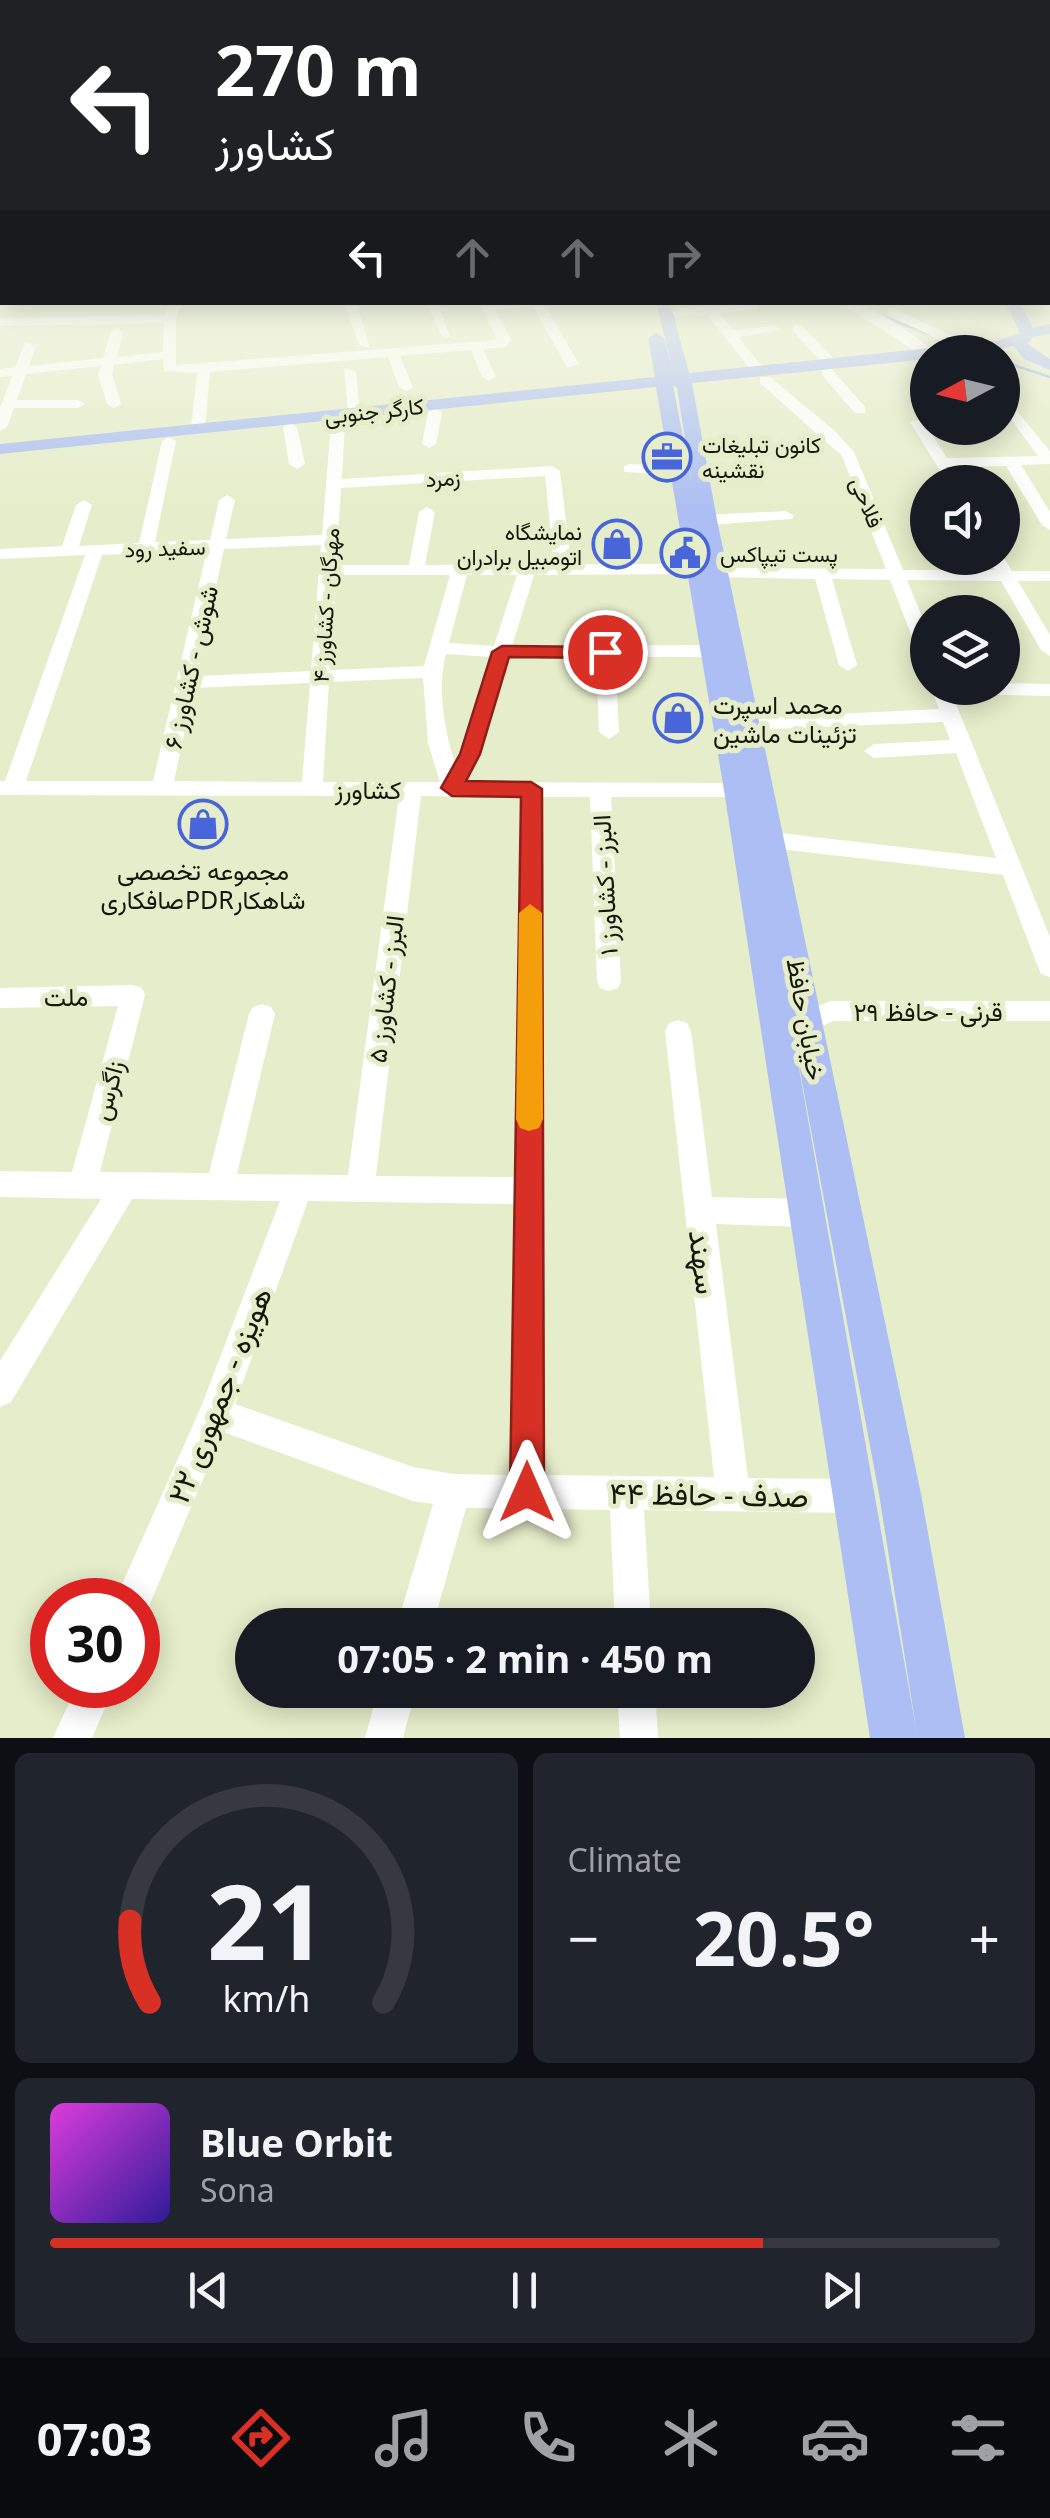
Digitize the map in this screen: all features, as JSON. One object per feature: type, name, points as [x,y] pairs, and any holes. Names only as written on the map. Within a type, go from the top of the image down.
[{"type":"main road","name":"خیابان حافظ","points":[[667,349],[707,520],[712,651],[750,724],[900,1494],[941,1738]]},
{"type":"main road","points":[[1023,349],[1045,363]]},
{"type":"main road","name":"کارگر جنوبی","points":[[0,448],[290,427],[347,417],[829,368],[910,356]]},
{"type":"main road","points":[[1020,361],[1045,363]]},
{"type":"main road","name":"کارگر جنوبی","points":[[829,368],[910,364]]},
{"type":"main road","name":"کارگر جنوبی","points":[[0,457],[169,436],[198,428],[435,412],[674,384]]},
{"type":"main road","name":"خیابان حافظ","points":[[674,384],[679,470],[709,571],[730,685],[737,790],[759,938],[894,1738]]},
{"type":"main road","points":[[759,938],[792,938]]},
{"type":"street","points":[[0,427],[29,349]]},
{"type":"street","points":[[111,349],[106,384],[113,392],[114,404]]},
{"type":"street","points":[[168,362],[169,349]]},
{"type":"street","points":[[0,373],[107,360],[168,362],[204,369],[461,349]]},
{"type":"street","points":[[476,349],[488,377]]},
{"type":"street","points":[[563,349],[572,364]]},
{"type":"street","name":"فلاحی","points":[[742,349],[762,375],[831,434],[849,455],[910,609]]},
{"type":"street","points":[[814,349],[860,410]]},
{"type":"street","points":[[393,354],[406,387]]},
{"type":"street","points":[[198,428],[204,369]]},
{"type":"street","name":"مهرگان - کشاورز ۴","points":[[312,788],[334,484],[347,417],[349,371]]},
{"type":"street","points":[[8,404],[78,404]]},
{"type":"street","points":[[429,444],[435,412]]},
{"type":"street","points":[[1020,421],[1049,460]]},
{"type":"street","points":[[290,427],[297,464]]},
{"type":"street","points":[[146,548],[169,436]]},
{"type":"street","points":[[931,445],[943,464],[1049,460]]},
{"type":"street","points":[[1011,461],[1050,526]]},
{"type":"street","points":[[629,469],[679,470]]},
{"type":"street","name":"زمرد","points":[[334,484],[552,470],[563,569]]},
{"type":"street","name":"شوش - کشاورز ۶","points":[[162,788],[227,500]]},
{"type":"street","points":[[68,551],[84,505]]},
{"type":"street","points":[[416,570],[427,512]]},
{"type":"street","points":[[707,520],[786,516]]},
{"type":"street","name":"سفید رود","points":[[0,554],[330,540]]},
{"type":"street","points":[[6,788],[95,550]]},
{"type":"street","points":[[328,570],[1050,576]]},
{"type":"street","points":[[452,788],[438,743],[432,672],[460,570]]},
{"type":"street","points":[[452,788],[470,754],[527,570]]},
{"type":"street","points":[[822,573],[848,665]]},
{"type":"street","points":[[1006,576],[1050,650]]},
{"type":"street","points":[[439,648],[502,652],[712,651]]},
{"type":"street","points":[[605,652],[609,732]]},
{"type":"street","points":[[187,682],[432,672]]},
{"type":"street","points":[[1020,689],[1050,690]]},
{"type":"street","points":[[947,705],[1048,957]]},
{"type":"street","points":[[750,724],[951,716]]},
{"type":"street","points":[[874,751],[964,746]]},
{"type":"street","name":"کشاورز","points":[[6,788],[737,790]]},
{"type":"street","name":"البرز - کشاورز ۵","points":[[360,1189],[410,789]]},
{"type":"street","points":[[527,1492],[531,789]]},
{"type":"street","name":"البرز - کشاورز ۱","points":[[600,790],[609,980]]},
{"type":"street","points":[[771,840],[1012,868]]},
{"type":"street","name":"ملت","points":[[0,998],[133,995]]},
{"type":"street","name":"زاگرس","points":[[82,1185],[133,995]]},
{"type":"street","name":"قرنی - حافظ ۲۹","points":[[808,1021],[831,1011],[1050,1011]]},
{"type":"street","points":[[220,1187],[262,1014]]},
{"type":"street","name":"سهند","points":[[678,1031],[733,1493]]},
{"type":"street","points":[[0,1184],[529,1192]]},
{"type":"street","points":[[0,1391],[125,1186]]},
{"type":"street","name":"هویزه - جمهوری ۲۲","points":[[143,1578],[216,1413],[300,1188]]},
{"type":"street","points":[[697,1210],[804,1212]]},
{"type":"street","name":"صدف - حافظ ۴۴","points":[[216,1413],[413,1484],[454,1491],[855,1496]]},
{"type":"street","points":[[420,1608],[454,1491]]},
{"type":"street","points":[[626,1492],[632,1608]]},
{"type":"street","points":[[72,1738],[86,1708]]},
{"type":"street","points":[[384,1738],[392,1708]]},
{"type":"street","points":[[637,1708],[639,1738]]},
{"type":"waterway","points":[[1020,367],[1050,377]]},
{"type":"slow traffic","points":[[529,1119],[530,913]]},
{"type":"place","name":"کانون تبلیغات نقشینه","points":[[667,457]]},
{"type":"place","name":"نمایشگاه اتومبیل برادران","points":[[617,544]]},
{"type":"place","name":"پست تیپاکس","points":[[685,553]]},
{"type":"place","name":"محمد اسپرت تزئینات ماشین","points":[[678,718]]},
{"type":"place","name":"مجموعه تخصصی صافکاریPDRشاهکار","points":[[203,824]]},
{"type":"route","points":[[527,1492],[531,789],[452,788],[470,754],[502,652],[605,652]]}]
